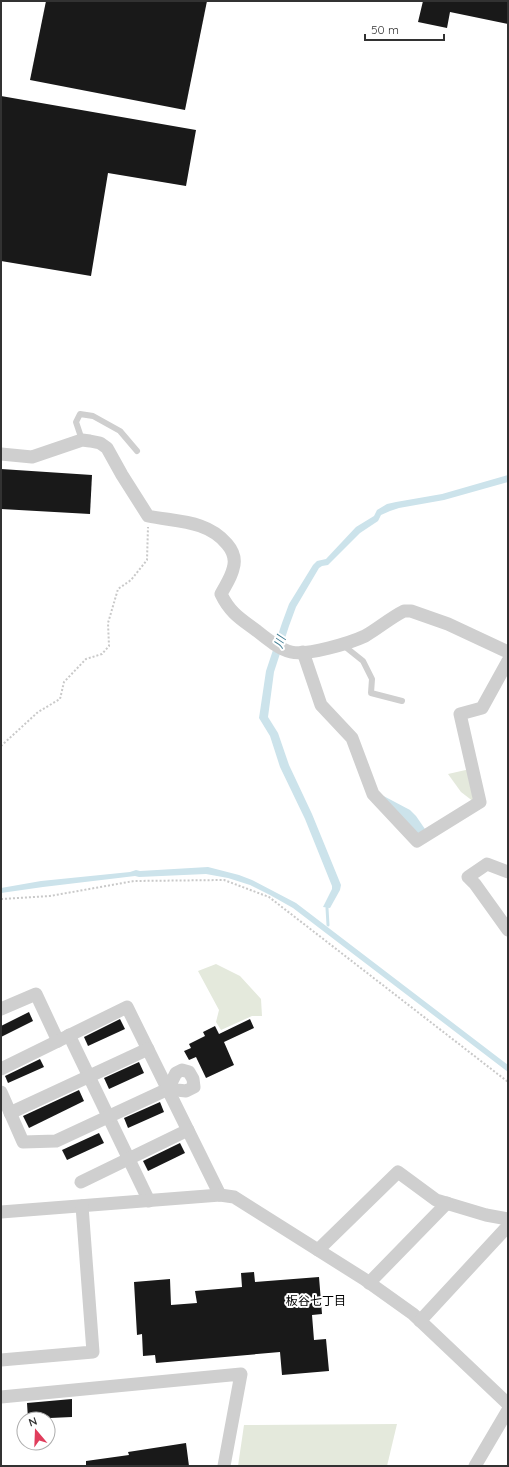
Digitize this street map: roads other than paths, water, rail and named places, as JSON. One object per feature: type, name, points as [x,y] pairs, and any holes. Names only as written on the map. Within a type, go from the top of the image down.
[{"type":"street","points":[[1,454],[32,457],[82,440],[90,440],[100,443],[107,448],[148,516],[198,525],[210,529],[224,540],[232,550],[234,560],[233,569],[221,594],[226,605],[235,615],[271,642],[291,652],[323,650],[342,644],[364,636],[404,611],[411,611],[448,624],[508,652]]},
{"type":"street","points":[[303,652],[321,704],[352,738],[373,794],[416,841],[480,802],[460,714],[482,708],[508,661]]},
{"type":"street","points":[[508,872],[487,864],[468,877],[475,884],[508,930]]},
{"type":"street","points":[[1,1009],[36,994],[89,1076],[149,1201]]},
{"type":"street","points":[[1,1069],[127,1007],[220,1195]]},
{"type":"street","points":[[10,1113],[148,1049]]},
{"type":"street","points":[[1,1092],[23,1142],[56,1141],[168,1089]]},
{"type":"street","points":[[81,1182],[188,1130]]},
{"type":"street","points":[[318,1250],[398,1172],[436,1200],[486,1215],[508,1219]]},
{"type":"street","points":[[1,1212],[220,1195],[234,1197],[369,1283],[420,1321],[508,1404]]},
{"type":"street","points":[[369,1283],[447,1203]]},
{"type":"street","points":[[1,1360],[93,1352],[82,1206]]},
{"type":"street","points":[[420,1321],[508,1226]]},
{"type":"street","points":[[1,1397],[240,1374],[224,1466]]},
{"type":"street","points":[[475,1466],[508,1410]]},
{"type":"lane","points":[[82,440],[76,422],[80,414],[93,416],[120,431],[137,451]]},
{"type":"lane","points":[[342,644],[363,661],[372,679],[371,693],[402,701]]},
{"type":"water","name":"川","points":[[508,475],[508,482],[444,500],[399,508],[381,515],[378,521],[360,533],[328,565],[319,568],[296,607],[274,672],[268,717],[278,733],[289,765],[312,814],[341,885],[340,890],[330,908],[323,907],[332,886],[305,819],[280,767],[270,736],[259,718],[266,671],[289,604],[313,565],[317,561],[326,559],[356,527],[374,516],[377,510],[387,504],[442,494]]},
{"type":"water","points":[[376,792],[410,810],[427,832],[417,838]]},
{"type":"water","points":[[208,867],[252,880],[296,903],[508,1065],[508,1072],[293,908],[250,885],[228,878],[206,874],[135,876],[1,893],[1,888],[41,881],[130,872],[136,870]]},
{"type":"waterway","name":"川","points":[[328,905],[328,925]]},
{"type":"district","name":"板谷七丁目","points":[[316,1301]]}]
